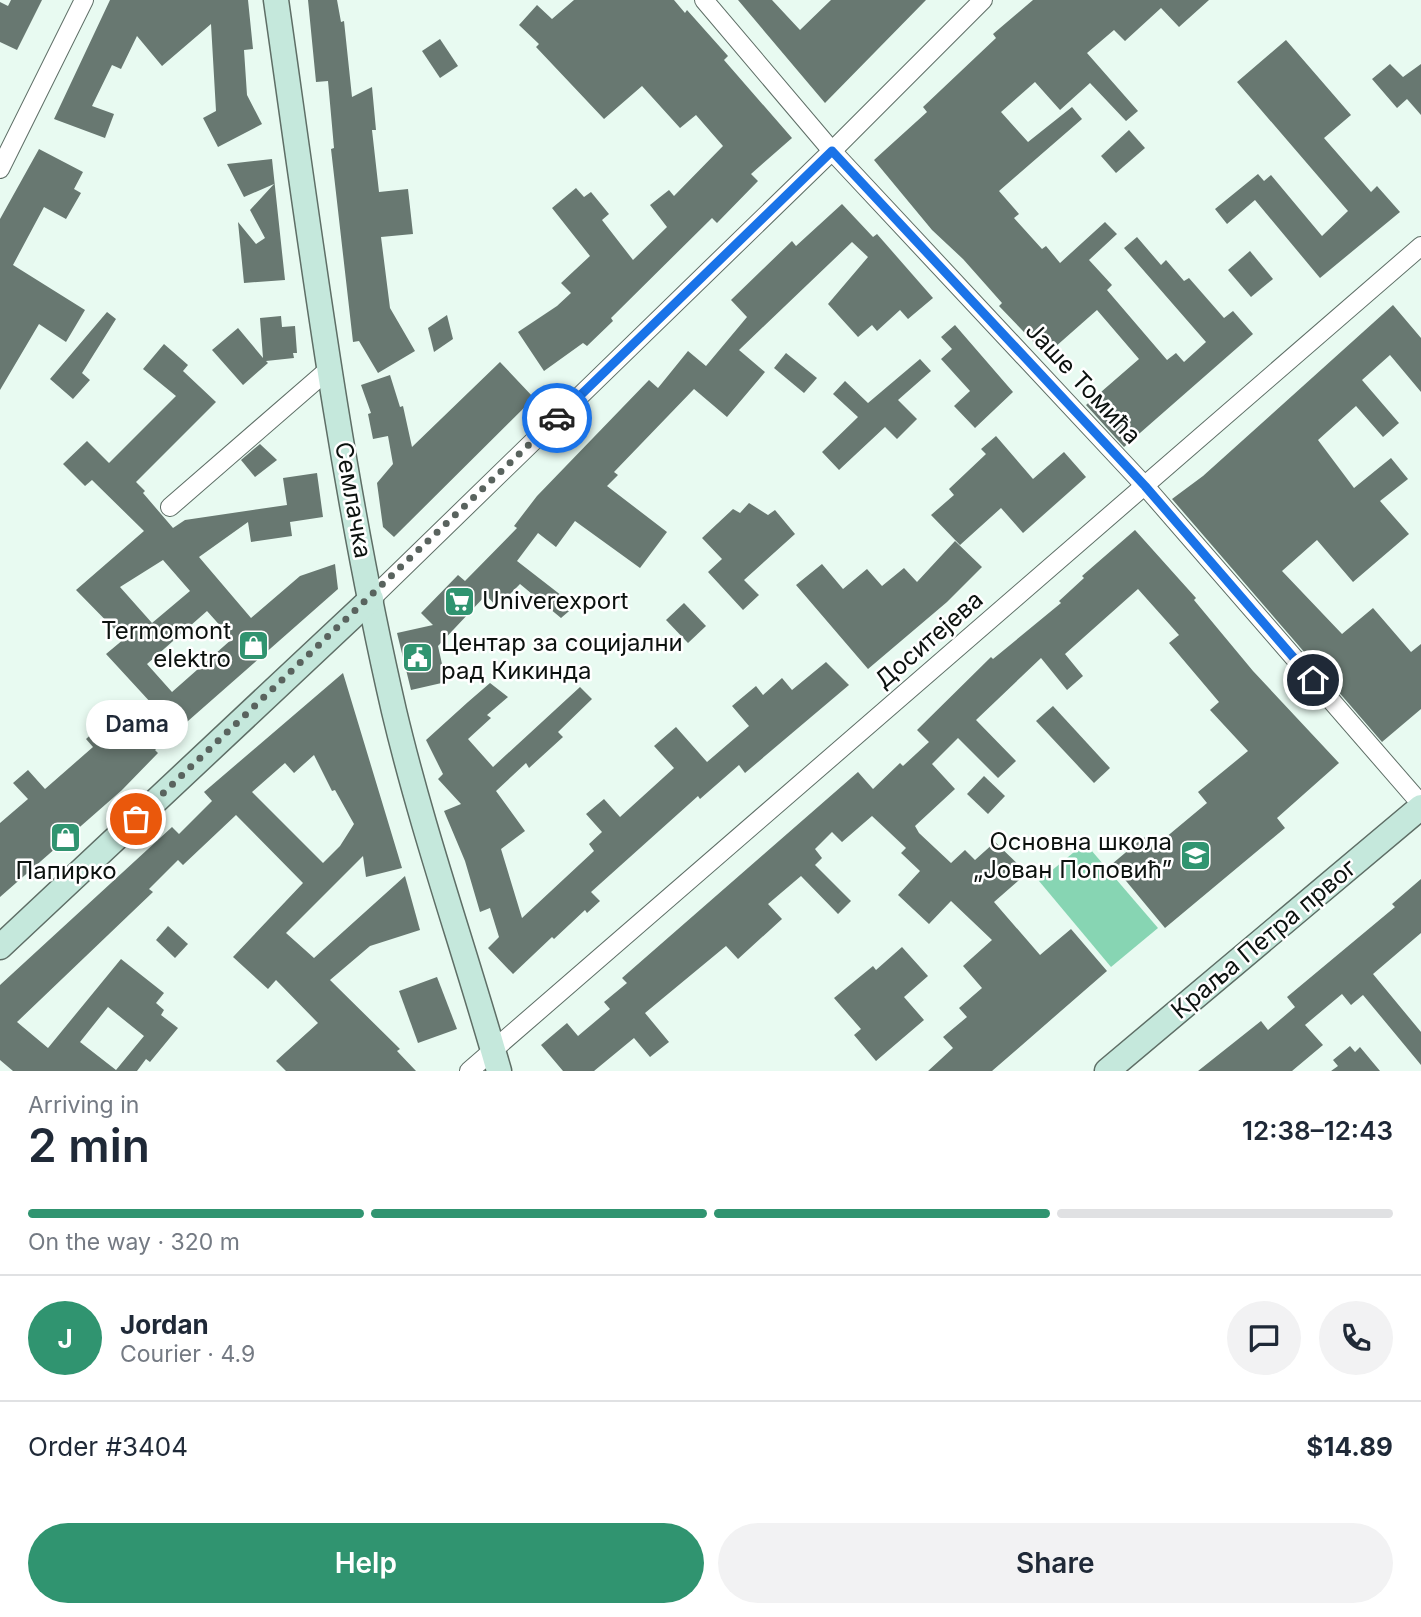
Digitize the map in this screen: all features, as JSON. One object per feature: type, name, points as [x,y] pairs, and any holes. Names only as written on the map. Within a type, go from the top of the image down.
[{"type":"main road","name":"Семлачка","points":[[276,0],[329,369],[371,599],[395,714],[496,1060]]},
{"type":"main road","points":[[0,947],[371,599]]},
{"type":"main road","name":"Краља Петра првог","points":[[1107,1071],[1421,805]]},
{"type":"street","points":[[0,169],[84,0]]},
{"type":"street","name":"Јаше Томића","points":[[704,0],[832,151],[1145,486],[1421,805]]},
{"type":"street","points":[[371,599],[832,151],[983,0]]},
{"type":"street","name":"Доситејева","points":[[469,1071],[496,1060],[1145,486],[1421,246]]},
{"type":"street","points":[[170,507],[329,369]]},
{"type":"green space","points":[[1085,843],[1158,928],[1111,967],[1039,881]]},
{"type":"building","points":[[11,0],[42,0],[17,50],[0,42],[0,2],[8,6]]},
{"type":"building","points":[[110,0],[248,0],[253,49],[244,50],[247,95],[262,124],[218,147],[203,118],[216,111],[211,24],[162,66],[137,36],[121,69],[112,65],[92,106],[114,114],[105,138],[54,119]]},
{"type":"building","points":[[308,0],[337,0],[341,22],[344,21],[352,97],[372,87],[376,130],[372,130],[379,192],[408,189],[413,234],[381,237],[390,308],[415,351],[378,373],[359,341],[353,342],[331,149],[334,148],[328,81],[316,82]]},
{"type":"building","points":[[574,0],[674,0],[685,13],[687,10],[728,56],[724,60],[792,138],[751,174],[758,181],[717,223],[712,218],[611,318],[613,321],[587,346],[583,343],[544,371],[518,332],[557,306],[571,293],[561,283],[590,256],[552,208],[576,188],[584,197],[591,192],[609,214],[602,220],[633,260],[667,227],[650,205],[669,190],[674,196],[723,146],[696,115],[680,128],[642,86],[604,119],[536,47],[539,44],[519,25],[537,5],[552,19]]},
{"type":"building","points":[[738,0],[772,0],[800,30],[831,0],[926,0],[825,103]]},
{"type":"building","points":[[1033,0],[1209,0],[1179,27],[1161,8],[1125,41],[1114,30],[1087,53],[1138,111],[1126,121],[1090,83],[1060,110],[1035,82],[1001,112],[1028,142],[1072,107],[1082,119],[999,191],[1019,214],[1014,218],[1042,249],[1046,246],[1060,263],[1105,222],[1117,234],[1089,260],[1112,285],[1107,290],[1167,360],[1176,353],[1184,362],[1206,342],[1124,248],[1137,237],[1161,265],[1166,260],[1184,281],[1189,278],[1224,318],[1233,311],[1253,334],[1124,447],[1086,405],[1139,359],[1097,310],[1046,355],[999,306],[1002,303],[963,259],[932,230],[874,160],[927,112],[923,107],[996,38],[993,34]]},
{"type":"building","points":[[440,39],[458,66],[440,78],[422,51]]},
{"type":"building","points":[[1286,40],[1351,115],[1324,138],[1371,192],[1377,186],[1400,212],[1320,278],[1255,200],[1227,224],[1215,209],[1258,174],[1264,181],[1271,175],[1322,236],[1348,211],[1237,82]]},
{"type":"building","points":[[1390,64],[1403,77],[1421,64],[1421,115],[1407,99],[1397,108],[1372,79]]},
{"type":"building","points":[[1129,130],[1145,148],[1116,173],[1101,156]]},
{"type":"building","points":[[39,149],[83,172],[74,189],[81,193],[66,219],[44,207],[13,265],[85,310],[66,342],[39,324],[0,390],[0,219]]},
{"type":"building","points":[[272,159],[285,280],[244,283],[238,222],[256,244],[265,238],[250,210],[274,184],[244,197],[227,164]]},
{"type":"building","points":[[842,204],[873,237],[877,234],[933,298],[908,319],[900,310],[877,331],[872,325],[858,337],[828,304],[868,257],[852,242],[739,350],[765,372],[727,417],[694,389],[614,472],[618,475],[607,486],[667,532],[640,568],[575,521],[556,547],[538,533],[517,561],[575,606],[561,618],[520,584],[497,607],[486,595],[438,646],[446,682],[411,690],[397,633],[433,625],[421,613],[458,575],[465,581],[517,528],[514,526],[537,496],[649,380],[658,388],[688,351],[706,366],[747,317],[731,300],[792,241],[796,246]]},
{"type":"building","points":[[1250,251],[1273,279],[1251,297],[1228,270]]},
{"type":"building","points":[[1393,305],[1421,338],[1421,392],[1390,355],[1362,380],[1399,423],[1383,437],[1356,406],[1318,440],[1354,488],[1391,458],[1408,479],[1380,501],[1409,534],[1353,582],[1317,540],[1282,571],[1342,634],[1373,608],[1411,652],[1421,644],[1421,709],[1382,742],[1172,499],[1203,476]]},
{"type":"building","points":[[107,312],[116,319],[82,373],[90,380],[73,399],[50,379]]},
{"type":"building","points":[[447,315],[453,339],[434,352],[428,328]]},
{"type":"building","points":[[281,316],[282,327],[295,326],[297,353],[293,353],[294,358],[266,361],[268,363],[243,385],[212,350],[238,328],[263,358],[260,318]]},
{"type":"building","points":[[955,325],[1013,392],[975,428],[954,406],[970,391],[941,359],[952,349],[941,337]]},
{"type":"building","points":[[164,344],[188,365],[183,371],[216,402],[136,482],[173,528],[185,520],[287,505],[283,478],[317,473],[323,517],[290,522],[292,536],[251,542],[248,522],[199,557],[251,618],[300,576],[335,564],[338,589],[155,750],[158,753],[122,790],[0,897],[0,823],[28,799],[13,783],[28,770],[45,789],[93,747],[86,739],[106,721],[118,734],[152,704],[106,654],[124,639],[76,590],[144,531],[92,480],[85,486],[63,464],[87,441],[109,463],[176,396],[143,369]],"holes":[[[163,560],[190,591],[152,623],[120,587]],[[207,611],[232,639],[172,692],[147,664]]]},
{"type":"building","points":[[786,353],[817,378],[804,393],[774,368]]},
{"type":"building","points":[[920,359],[931,371],[898,400],[917,419],[897,439],[885,427],[839,470],[822,452],[858,417],[833,394],[845,381],[868,403]]},
{"type":"building","points":[[500,362],[534,398],[394,537],[383,527],[377,483],[393,464],[388,436],[373,439],[368,414],[371,413],[361,385],[390,375],[400,407],[403,406],[412,447]]},
{"type":"building","points":[[996,436],[1033,479],[1064,452],[1086,477],[1023,533],[1001,508],[960,545],[931,515],[954,495],[949,489],[986,454],[981,449]]},
{"type":"building","points":[[260,444],[277,460],[255,477],[241,460]]},
{"type":"building","points":[[749,503],[768,515],[775,510],[795,534],[744,580],[759,595],[743,610],[708,572],[722,559],[702,538],[733,509],[740,513]]},
{"type":"building","points":[[1135,530],[1196,598],[1194,600],[1253,671],[1339,763],[1277,818],[1285,828],[1165,928],[1112,864],[1144,837],[1153,848],[1207,803],[1198,792],[1248,751],[1210,710],[1219,702],[1169,643],[1179,635],[1138,589],[1065,654],[1083,676],[1067,690],[1041,658],[976,720],[1016,761],[998,778],[958,738],[932,764],[955,789],[915,826],[919,833],[951,863],[965,850],[975,860],[995,842],[1027,873],[994,902],[1040,955],[1071,929],[1107,971],[992,1071],[928,1071],[953,1048],[943,1037],[967,1017],[959,1008],[982,988],[963,966],[992,940],[951,901],[929,924],[898,895],[920,871],[901,853],[906,848],[872,816],[842,842],[832,832],[815,849],[822,858],[815,865],[851,901],[838,914],[801,876],[768,904],[782,919],[738,959],[726,946],[645,1013],[669,1042],[650,1057],[634,1038],[594,1071],[563,1071],[541,1045],[567,1023],[578,1036],[610,1009],[604,1002],[627,983],[622,978],[858,772],[873,789],[900,763],[903,766],[929,742],[917,730],[991,657],[993,659],[1061,603],[1059,601],[1084,578],[1082,576]]},
{"type":"building","points":[[955,541],[982,567],[947,602],[868,669],[796,585],[822,564],[843,589],[867,569],[882,586],[904,568],[917,582]]},
{"type":"building","points":[[684,603],[706,626],[688,643],[666,620]]},
{"type":"building","points":[[826,662],[849,685],[745,773],[739,765],[700,799],[698,796],[591,892],[600,901],[587,913],[585,910],[554,939],[552,937],[513,974],[488,948],[499,937],[490,908],[480,912],[465,861],[444,811],[461,804],[438,779],[443,774],[426,740],[490,683],[508,697],[487,715],[491,718],[468,739],[493,767],[580,687],[592,699],[558,732],[563,737],[529,768],[526,763],[496,791],[525,831],[501,849],[522,918],[594,851],[589,844],[602,832],[586,814],[604,799],[620,817],[674,768],[654,746],[676,727],[707,762],[749,726],[732,706],[756,686],[763,695],[782,678],[792,690]]},
{"type":"building","points":[[343,673],[402,868],[366,877],[363,856],[286,933],[314,958],[405,876],[420,930],[370,946],[330,980],[400,1049],[397,1051],[416,1071],[286,1071],[276,1061],[318,1023],[276,980],[268,989],[233,957],[303,883],[236,815],[183,865],[178,860],[149,889],[153,892],[17,1022],[48,1048],[121,959],[164,993],[156,1003],[164,1010],[161,1015],[178,1028],[150,1062],[146,1059],[137,1071],[13,1071],[0,1060],[0,985],[172,827],[179,834],[212,801],[204,792]],"holes":[[[314,755],[332,791],[335,790],[354,824],[340,846],[323,863],[252,792],[285,763],[294,773]],[[108,1007],[144,1036],[116,1070],[80,1042]]]},
{"type":"building","points":[[1053,706],[1110,768],[1094,783],[1036,721]]},
{"type":"building","points":[[984,776],[1005,796],[988,814],[967,794]]},
{"type":"building","points":[[1421,879],[1421,933],[1373,974],[1421,1032],[1421,1065],[1363,995],[1351,1005],[1342,994],[1305,1025],[1323,1045],[1292,1071],[1198,1071],[1261,1021],[1268,1030],[1295,1007],[1287,997],[1395,907],[1392,904]]},
{"type":"building","points":[[168,926],[188,944],[175,958],[156,940]]},
{"type":"building","points":[[902,947],[928,976],[904,997],[924,1020],[876,1061],[854,1035],[861,1029],[834,998],[873,966],[876,970]]},
{"type":"building","points":[[437,977],[457,1029],[418,1043],[399,991]]},
{"type":"building","points":[[1350,1046],[1355,1052],[1360,1047],[1380,1071],[1331,1071],[1338,1066],[1333,1060]]},
{"type":"way so far","points":[[136,819],[371,599],[557,418]]},
{"type":"place","name":"Univerexport","points":[[459,601]]},
{"type":"place","name":"Termomont elektro","points":[[254,645]]},
{"type":"place","name":"Центар за социјални рад Кикинда","points":[[418,657]]},
{"type":"place","name":"Dama","points":[[136,819]]},
{"type":"place","name":"Папирко","points":[[66,837]]},
{"type":"place","name":"Основна школа „Јован Поповић”","points":[[1195,856]]},
{"type":"route","points":[[557,418],[832,151],[1145,486],[1313,680]]}]
